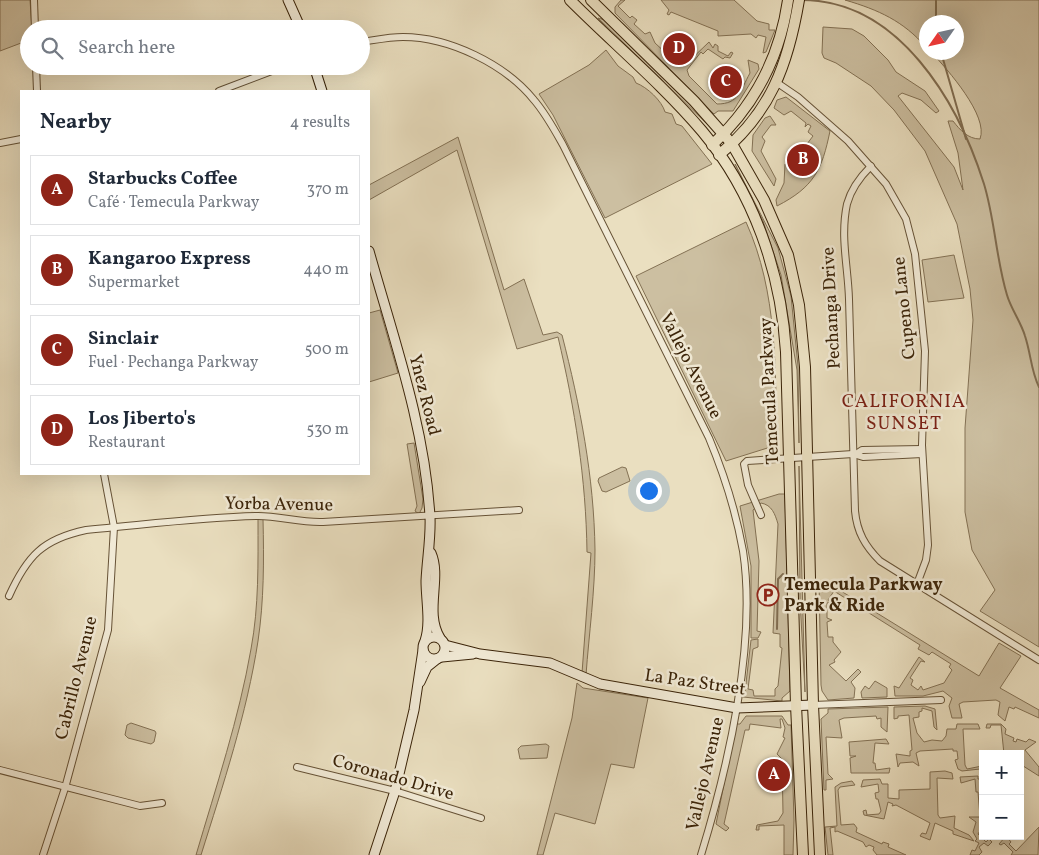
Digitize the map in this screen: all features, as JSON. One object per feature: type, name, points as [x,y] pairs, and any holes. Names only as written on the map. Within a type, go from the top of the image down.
[{"type":"main road","points":[[288,0],[297,20]]},
{"type":"main road","name":"Temecula Parkway","points":[[570,0],[667,94],[712,145],[748,204],[767,248],[775,274],[785,333],[796,705],[803,855]]},
{"type":"main road","name":"Temecula Parkway","points":[[591,0],[732,144],[764,200],[788,256],[799,305],[802,334],[813,705],[820,855]]},
{"type":"main road","points":[[712,145],[734,125],[751,101],[787,34],[788,0]]},
{"type":"main road","points":[[719,155],[749,127],[776,82],[787,34],[799,0]]},
{"type":"main road","points":[[317,75],[322,90]]},
{"type":"main road","name":"Ynez Road","points":[[370,255],[415,417],[430,516],[430,550],[426,604],[428,630],[418,687],[395,791],[374,855]]},
{"type":"main road","name":"Ynez Road","points":[[430,550],[434,564],[434,620],[443,642]]},
{"type":"main road","points":[[434,636],[443,642],[445,651],[439,658],[427,657],[424,645],[434,636]]},
{"type":"main road","name":"La Paz Street","points":[[443,642],[480,654],[550,663],[600,684],[737,708],[813,705]]},
{"type":"main road","name":"La Paz Street","points":[[439,658],[480,654]]},
{"type":"main road","name":"Ynez Road","points":[[418,687],[427,666],[439,658]]},
{"type":"street","points":[[34,0],[35,20]]},
{"type":"street","name":"Vallejo Avenue","points":[[370,41],[405,37],[447,44],[498,69],[533,98],[548,118],[709,438],[725,476],[743,553],[746,594],[737,708],[718,797],[701,855]]},
{"type":"street","points":[[36,75],[37,90]]},
{"type":"street","points":[[222,90],[261,75]]},
{"type":"street","name":"Cupeno Lane","points":[[776,82],[834,127],[871,166],[898,201],[906,219],[915,254],[926,351],[922,452],[928,544],[926,560],[917,584]]},
{"type":"street","points":[[0,143],[20,139]]},
{"type":"street","name":"Pechanga Drive","points":[[871,166],[858,180],[848,202],[843,235],[848,290],[856,521],[864,542],[880,561],[1039,660]]},
{"type":"street","points":[[761,514],[748,485],[744,470],[745,462],[855,454],[862,450],[922,452]]},
{"type":"street","name":"Cabrillo Avenue","points":[[42,855],[65,788],[108,630],[114,527],[104,475]]},
{"type":"street","name":"Yorba Avenue","points":[[9,596],[20,572],[30,559],[51,541],[86,530],[260,516],[304,522],[519,510]]},
{"type":"street","name":"La Paz Street","points":[[813,705],[941,700]]},
{"type":"street","name":"Coronado Drive","points":[[297,767],[395,791],[481,818]]},
{"type":"street","points":[[0,770],[140,806],[162,803]]},
{"type":"shaded area","points":[[0,0],[30,0],[31,20],[20,20],[20,43],[0,51]]},
{"type":"shaded area","points":[[621,0],[625,0],[618,6],[630,18],[632,16],[637,20],[634,24],[645,34],[650,32],[655,43],[680,66],[684,66],[709,42],[713,48],[715,44],[718,46],[718,51],[728,56],[731,52],[733,53],[730,58],[725,57],[723,59],[708,49],[703,54],[701,52],[687,70],[689,76],[717,104],[730,102],[741,91],[750,73],[748,60],[758,64],[759,69],[733,111],[718,111],[714,114],[615,13],[615,7]]},
{"type":"shaded area","points":[[661,0],[734,0],[757,21],[769,24],[769,30],[775,30],[766,52],[763,53],[766,37],[758,35],[756,38],[751,34],[718,36],[718,31],[671,12],[669,15],[667,14],[669,10]]},
{"type":"shaded area","points":[[845,0],[1039,0],[1039,647],[980,611],[995,590],[972,550],[965,512],[965,428],[973,320],[970,289],[957,224],[925,151],[894,110],[871,86],[836,63],[824,58],[822,53],[823,27],[852,29],[864,36],[888,60],[896,72],[925,91],[939,111],[936,113],[921,100],[902,93],[898,96],[954,167],[963,190],[958,153],[948,121],[953,121],[958,128],[976,139],[980,139],[981,129],[973,106],[965,93],[938,60],[964,60],[964,15],[919,15],[919,40],[899,23],[869,8]]},
{"type":"shaded area","points":[[598,18],[605,20],[699,113],[709,126]]},
{"type":"shaded area","points":[[606,50],[618,66],[633,77],[636,83],[654,95],[661,103],[665,112],[672,114],[676,124],[682,126],[712,164],[605,218],[553,115],[539,94],[589,65]]},
{"type":"shaded area","points":[[786,97],[830,131],[824,156],[814,176],[800,192],[777,206],[776,200],[784,183],[785,164],[789,166],[788,169],[800,177],[818,152],[807,144],[813,136],[808,132],[811,126],[808,124],[805,127],[806,123],[791,111],[784,115],[774,108],[777,100]]},
{"type":"shaded area","points":[[770,116],[776,125],[771,125],[762,137],[765,141],[761,151],[776,179],[774,186],[752,151],[753,135],[765,118]]},
{"type":"shaded area","points":[[458,137],[504,290],[524,279],[543,335],[557,332],[562,335],[585,441],[594,523],[594,581],[586,675],[582,673],[591,553],[587,552],[582,471],[570,391],[558,337],[517,349],[457,150],[370,199],[370,184]]},
{"type":"shaded area","points":[[735,164],[778,248],[791,296],[798,366],[799,443],[797,370],[781,275],[763,221]]},
{"type":"shaded area","points":[[746,222],[764,276],[773,332],[777,445],[726,461],[636,276]]},
{"type":"shaded area","points":[[954,255],[964,298],[928,302],[922,260]]},
{"type":"shaded area","points":[[380,310],[398,373],[370,382],[370,313]]},
{"type":"shaded area","points":[[414,443],[423,499],[419,514],[415,511],[417,506],[407,444]]},
{"type":"shaded area","points":[[799,466],[805,692],[800,600]]},
{"type":"shaded area","points":[[622,467],[626,468],[630,481],[606,492],[602,491],[598,481],[599,478]]},
{"type":"shaded area","points":[[779,494],[785,494],[790,691],[782,698],[782,701],[743,697],[741,692],[745,692],[751,640],[758,639],[758,647],[753,649],[748,689],[753,690],[754,696],[775,696],[775,689],[778,686],[782,648],[780,647],[780,634],[773,633],[778,524],[774,513],[765,504],[761,503],[753,510],[759,561],[757,631],[761,632],[758,638],[751,638],[751,566],[740,506]]},
{"type":"shaded area","points":[[258,519],[263,519],[263,580],[258,641],[248,695],[234,749],[201,855],[196,855],[234,727],[254,633],[257,601]]},
{"type":"shaded area","points":[[819,581],[831,585],[979,676],[999,643],[1021,656],[1000,688],[1039,710],[1039,718],[1015,707],[1014,709],[1009,707],[1005,721],[998,715],[1000,702],[996,700],[963,702],[959,704],[962,718],[952,718],[949,706],[952,698],[943,691],[923,696],[895,696],[894,686],[899,688],[919,657],[925,662],[921,661],[910,678],[913,680],[911,685],[918,690],[921,686],[923,690],[944,683],[952,670],[949,667],[951,664],[932,652],[929,655],[918,649],[920,645],[834,591],[828,600],[831,602],[827,603],[827,618],[832,620],[827,622],[828,637],[833,637],[833,642],[841,652],[834,660],[835,662],[829,665],[846,681],[858,669],[861,672],[851,682],[855,688],[854,698],[828,700],[822,691],[821,685]]},
{"type":"shaded area","points":[[875,681],[887,688],[887,697],[862,698],[861,692],[865,686],[869,689]]},
{"type":"shaded area","points":[[577,683],[583,688],[648,698],[634,768],[611,764],[595,824],[555,813],[543,855],[537,855],[572,718]]},
{"type":"shaded area","points":[[925,706],[935,709],[937,730],[934,727],[932,711],[922,708],[922,711],[919,712],[919,717],[913,718],[917,733],[924,742],[932,740],[942,741],[946,736],[947,729],[956,729],[957,724],[978,724],[980,729],[963,729],[965,765],[967,769],[979,767],[979,769],[962,771],[958,769],[955,760],[958,759],[957,751],[953,751],[953,749],[920,751],[916,753],[919,766],[913,762],[900,763],[898,767],[896,754],[910,756],[910,751],[912,750],[909,715],[898,716],[898,718],[894,719],[894,707]]},
{"type":"shaded area","points":[[888,707],[887,732],[881,727],[881,718],[877,719],[876,716],[839,720],[842,738],[826,737],[828,774],[833,779],[826,780],[826,790],[824,790],[821,719],[828,713],[828,709]]},
{"type":"shaded area","points":[[746,716],[782,716],[788,725],[791,725],[794,820],[793,855],[784,855],[784,825],[759,826],[759,830],[756,830],[757,825],[778,821],[783,813],[782,759],[777,754],[785,738],[783,737],[785,728],[782,719],[780,719],[781,728],[750,724],[749,730],[745,730],[724,824],[729,828],[726,831],[716,824],[736,724],[740,724]]},
{"type":"shaded area","points":[[131,723],[155,731],[154,742],[151,744],[128,738],[125,735],[127,725]]},
{"type":"shaded area","points":[[987,724],[1001,724],[1006,729],[1005,734],[1014,738],[1013,741],[1016,742],[1017,739],[1026,742],[1029,739],[1036,742],[1025,750],[1039,767],[1039,776],[1024,767],[1024,750],[1004,750],[1001,725],[991,725],[990,728],[986,728]]},
{"type":"shaded area","points":[[886,739],[889,744],[875,743],[873,763],[875,763],[876,770],[890,768],[889,773],[851,773],[850,758],[856,756],[850,756],[849,742]]},
{"type":"shaded area","points":[[546,744],[549,746],[547,758],[520,759],[518,749],[521,746]]},
{"type":"shaded area","points":[[945,771],[952,773],[953,779],[937,778],[938,815],[940,818],[955,816],[954,828],[969,835],[974,841],[953,834],[953,831],[935,823],[930,840],[920,836],[922,833],[926,834],[930,823],[896,805],[892,806],[893,804],[888,802],[884,819],[864,815],[863,811],[866,810],[867,815],[879,814],[881,811],[875,793],[879,792],[878,784],[861,787],[863,780],[880,779],[882,784],[888,784],[888,798],[899,799],[899,790],[930,789],[930,772]]},
{"type":"shaded area","points":[[978,776],[979,804],[975,779],[961,783],[960,777]]},
{"type":"shaded area","points":[[852,781],[855,785],[840,787],[838,790],[841,825],[854,824],[857,828],[856,832],[882,844],[883,842],[889,844],[888,847],[906,855],[877,855],[873,850],[874,847],[869,845],[866,847],[863,842],[837,831],[835,832],[835,827],[830,828],[833,855],[828,855],[825,827],[837,826],[835,787],[841,783]]},
{"type":"shaded area","points":[[969,817],[979,817],[979,840],[986,842],[990,840],[992,842],[988,846],[984,843],[979,847],[982,852],[979,855],[970,855],[972,850],[975,851],[979,843],[975,841],[977,839],[973,832],[976,822]]},
{"type":"shaded area","points":[[1039,827],[1038,855],[1011,855],[1013,852],[1004,843],[999,844],[1002,840],[1009,840],[1011,842],[1009,844],[1016,851]]},
{"type":"waterway","points":[[802,0],[837,5],[868,17],[895,37],[920,61],[941,90],[973,153],[984,184],[991,211],[1003,281],[1023,331],[1034,375],[1039,387]]},
{"type":"waterway","points":[[936,0],[936,15]]},
{"type":"waterway","points":[[943,60],[966,139]]},
{"type":"waterway","points":[[777,629],[778,579],[783,574]]},
{"type":"place","name":"Los Jiberto's","points":[[679,49]]},
{"type":"place","name":"Sinclair","points":[[726,82]]},
{"type":"place","name":"Kangaroo Express","points":[[803,160]]},
{"type":"place","name":"Temecula Parkway Park & Ride","points":[[768,595]]},
{"type":"place","name":"Starbucks Coffee","points":[[774,775]]},
{"type":"district","name":"CALIFORNIA SUNSET","points":[[904,413]]}]
